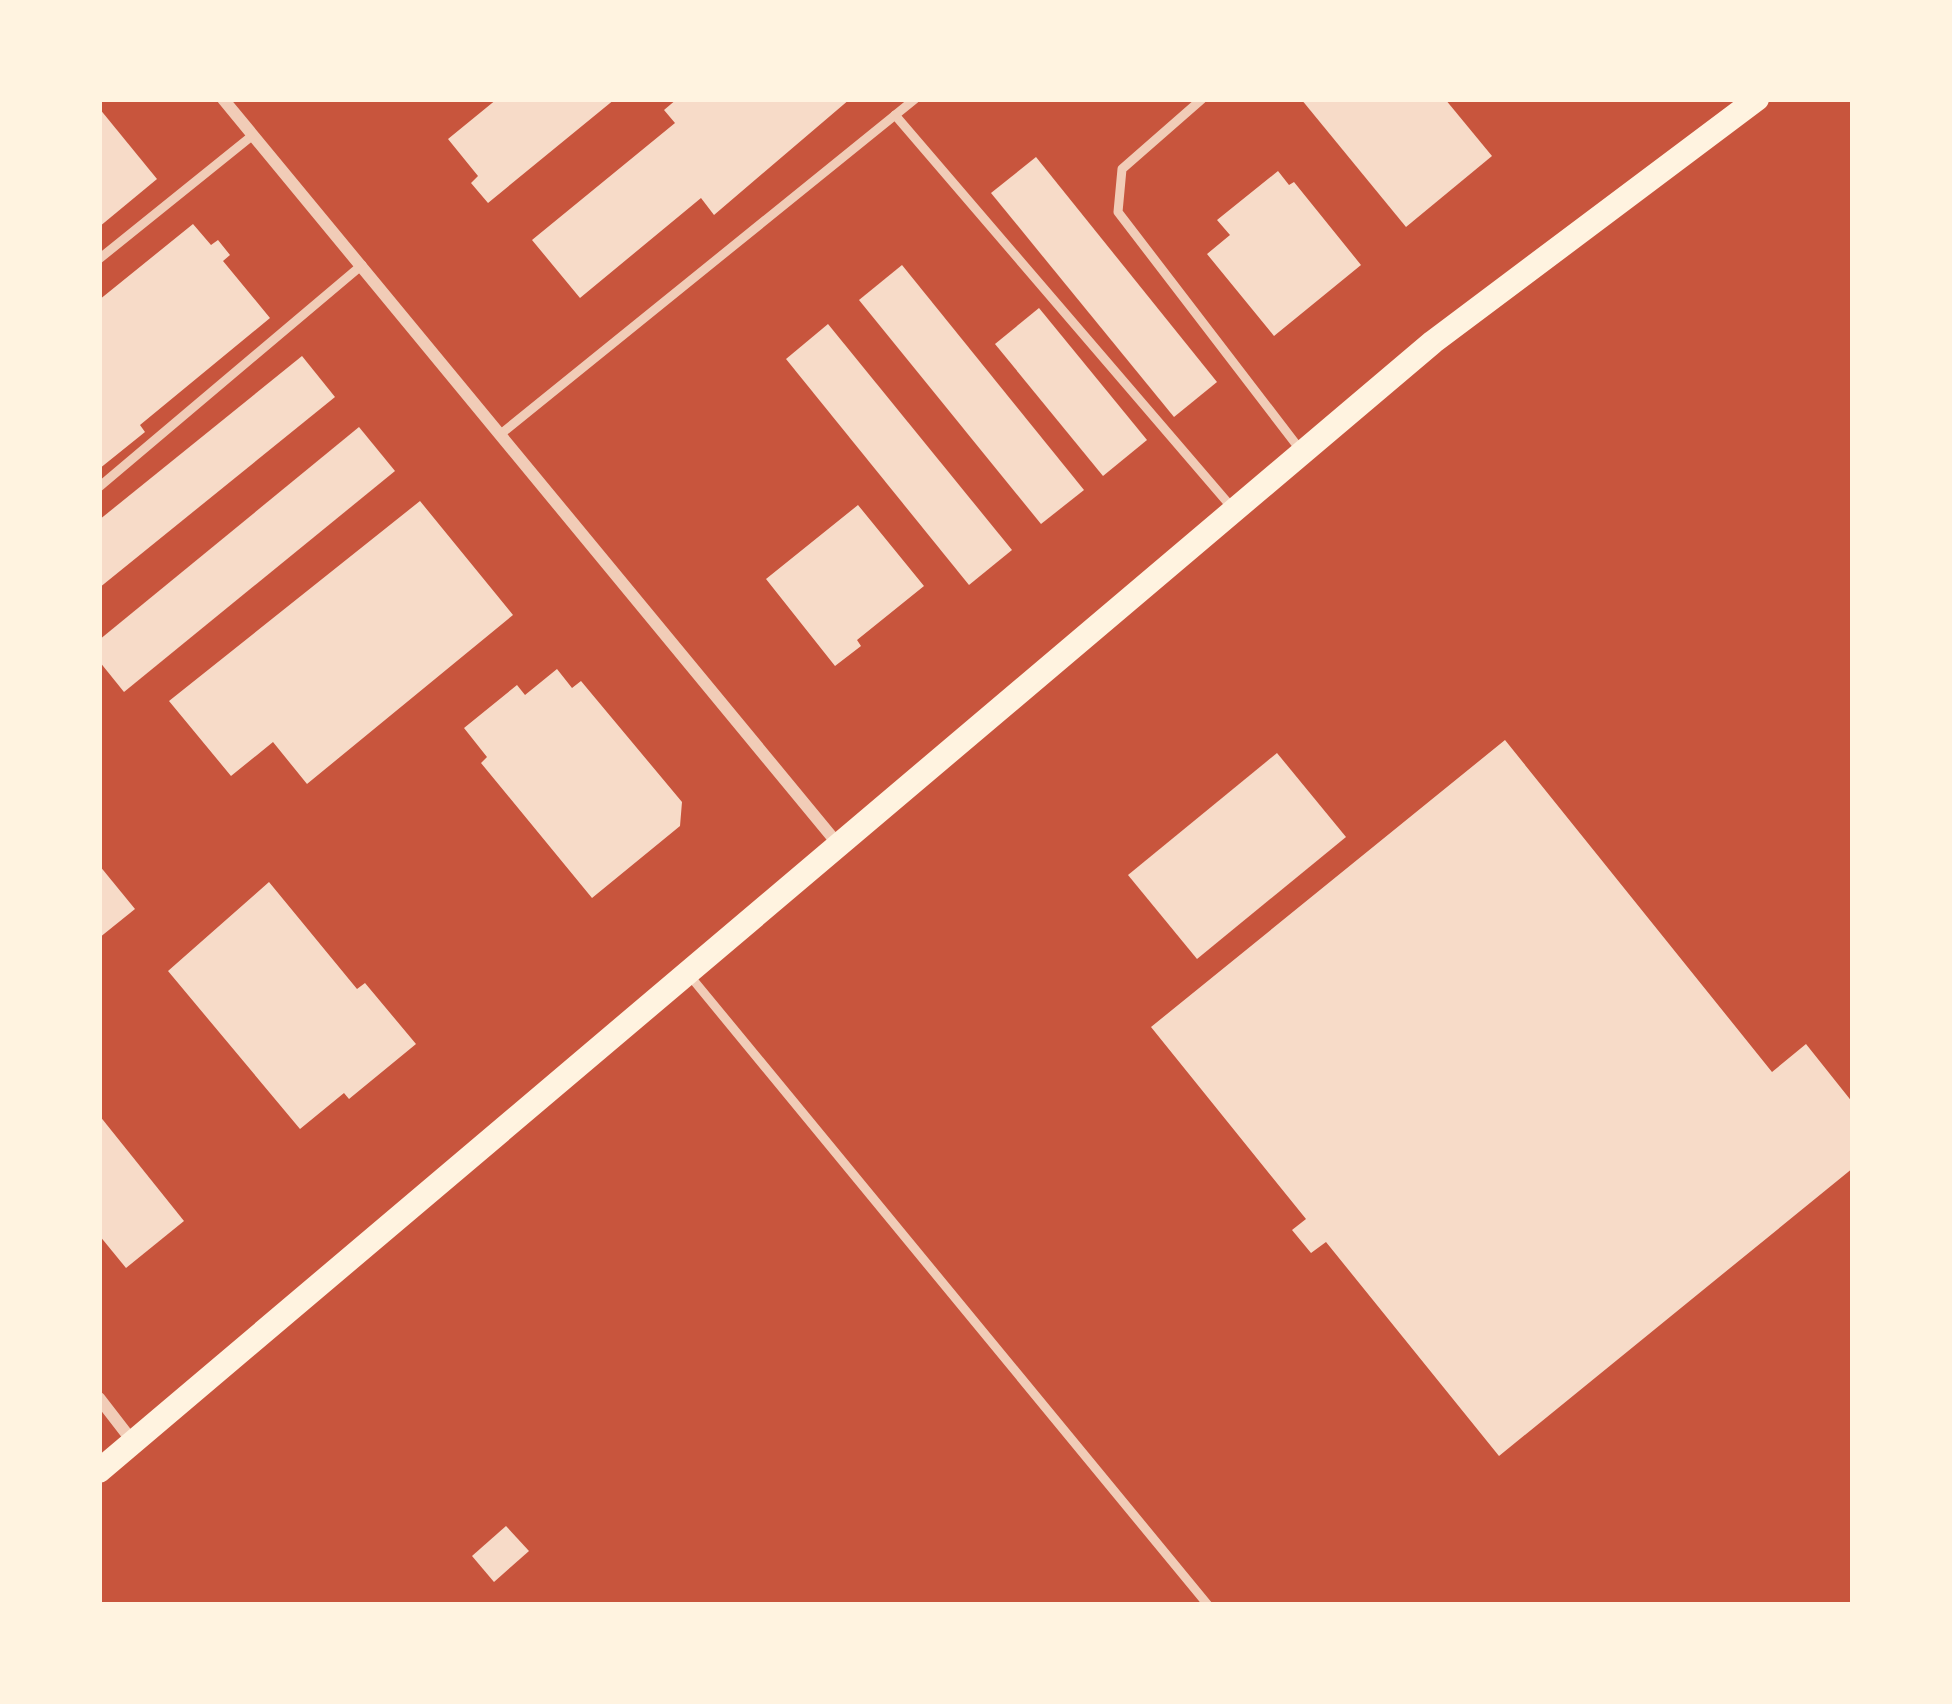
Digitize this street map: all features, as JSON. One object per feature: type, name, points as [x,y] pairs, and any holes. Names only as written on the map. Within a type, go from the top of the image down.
[{"type":"main road","points":[[99,1471],[1433,342],[1757,99]]},
{"type":"street","points":[[223,99],[837,843]]},
{"type":"street","points":[[99,1398],[134,1443]]},
{"type":"lane","points":[[502,433],[915,99]]},
{"type":"lane","points":[[1202,99],[1122,170],[1118,212],[1302,452]]},
{"type":"lane","points":[[895,115],[1234,510]]},
{"type":"lane","points":[[99,260],[253,135]]},
{"type":"lane","points":[[99,487],[362,265]]},
{"type":"lane","points":[[686,972],[1208,1605]]},
{"type":"building","points":[[497,99],[615,99],[488,203],[471,183],[478,176],[448,139]]},
{"type":"building","points":[[677,99],[850,99],[714,215],[701,198],[580,298],[532,240],[675,123],[664,110]]},
{"type":"building","points":[[1301,99],[1445,99],[1492,156],[1406,227]]},
{"type":"building","points":[[99,108],[157,179],[99,227]]},
{"type":"building","points":[[1036,157],[1217,382],[1174,417],[991,193]]},
{"type":"building","points":[[1278,171],[1289,185],[1294,182],[1361,265],[1274,336],[1207,254],[1230,235],[1217,220]]},
{"type":"building","points":[[193,224],[211,245],[218,240],[230,255],[223,261],[270,318],[140,425],[145,432],[99,469],[99,300]]},
{"type":"building","points":[[902,265],[1084,490],[1041,524],[859,300]]},
{"type":"building","points":[[1039,308],[1147,440],[1103,476],[995,344]]},
{"type":"building","points":[[828,324],[1012,550],[969,585],[786,359]]},
{"type":"building","points":[[302,356],[335,397],[99,588],[99,520]]},
{"type":"building","points":[[359,427],[395,471],[124,692],[99,661],[99,640]]},
{"type":"building","points":[[420,501],[513,615],[307,784],[273,742],[231,776],[169,701]]},
{"type":"building","points":[[858,505],[924,586],[857,640],[861,646],[835,666],[766,579]]},
{"type":"building","points":[[557,669],[572,688],[581,681],[682,802],[680,826],[592,898],[481,763],[487,757],[464,728],[517,685],[525,695]]},
{"type":"building","points":[[1505,740],[1772,1072],[1806,1044],[1853,1103],[1853,1168],[1499,1456],[1326,1242],[1311,1253],[1292,1230],[1306,1219],[1151,1027]]},
{"type":"building","points":[[1277,753],[1346,837],[1197,959],[1128,875]]},
{"type":"building","points":[[99,865],[135,909],[99,938]]},
{"type":"building","points":[[269,882],[357,989],[365,983],[416,1044],[349,1099],[344,1093],[300,1129],[168,971]]},
{"type":"building","points":[[99,1115],[184,1221],[126,1268],[99,1235]]},
{"type":"building","points":[[506,1526],[529,1551],[494,1582],[472,1556]]}]
